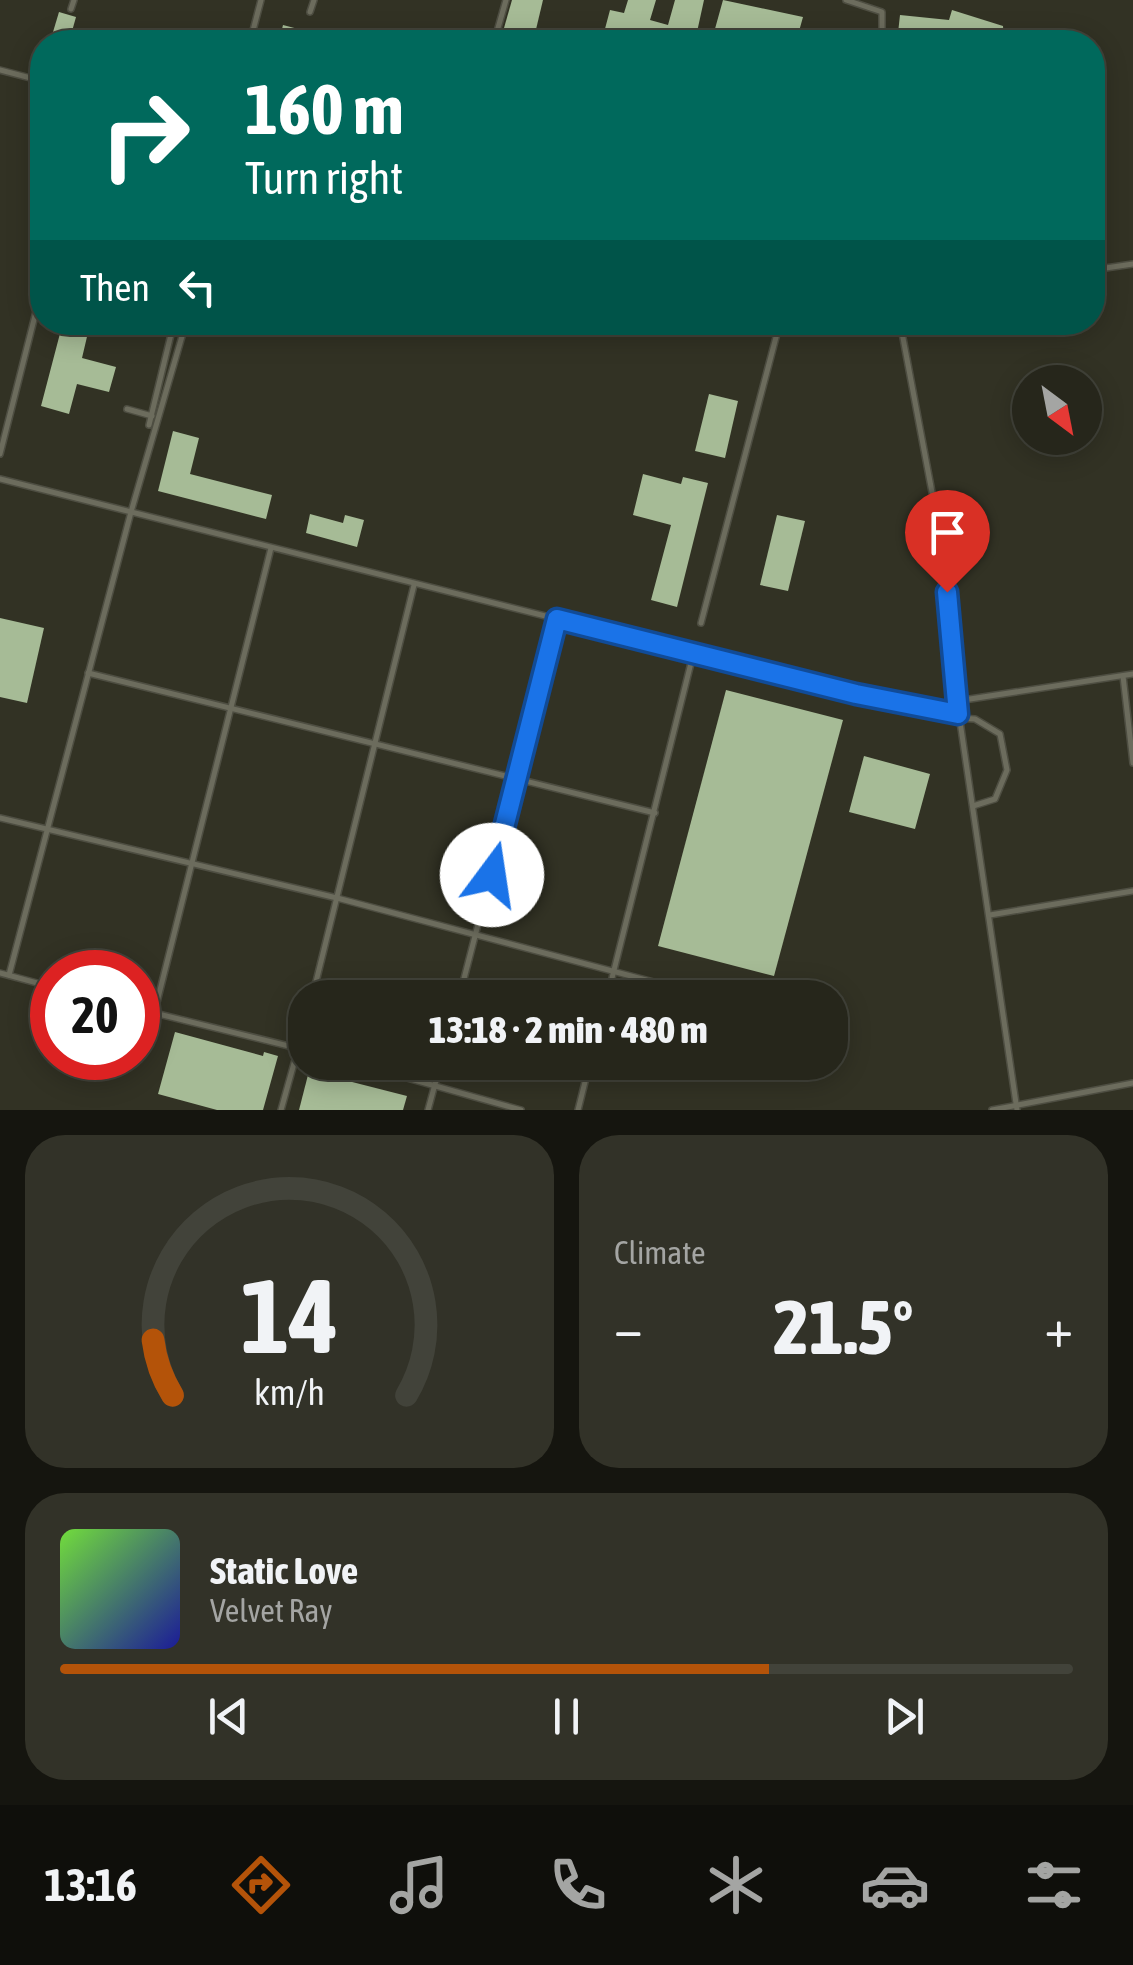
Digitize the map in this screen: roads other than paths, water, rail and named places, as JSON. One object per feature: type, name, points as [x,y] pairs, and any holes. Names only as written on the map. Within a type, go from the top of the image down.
[{"type":"lane","points":[[72,8],[74,0]]},
{"type":"lane","points":[[253,30],[261,0]]},
{"type":"lane","points":[[310,12],[314,0]]},
{"type":"lane","points":[[497,30],[506,0]]},
{"type":"lane","points":[[846,0],[882,12],[882,30]]},
{"type":"lane","points":[[0,70],[30,78]]},
{"type":"lane","points":[[1105,268],[1133,264]]},
{"type":"lane","points":[[0,454],[30,335]]},
{"type":"lane","points":[[149,425],[171,335]]},
{"type":"lane","points":[[9,975],[131,512],[182,335]]},
{"type":"lane","points":[[701,623],[777,335]]},
{"type":"lane","points":[[902,335],[944,556],[957,702],[1017,1108]]},
{"type":"lane","points":[[127,409],[152,416]]},
{"type":"lane","points":[[0,478],[990,725],[1000,734],[1007,770],[1003,788],[995,799],[973,806]]},
{"type":"lane","points":[[160,992],[271,548]]},
{"type":"lane","points":[[317,980],[414,584]]},
{"type":"lane","points":[[464,980],[557,619]]},
{"type":"lane","points":[[612,980],[694,651]]},
{"type":"lane","points":[[88,673],[655,813]]},
{"type":"lane","points":[[957,702],[1133,674]]},
{"type":"lane","points":[[1122,675],[1133,763]]},
{"type":"lane","points":[[0,818],[338,898],[476,938],[647,980]]},
{"type":"lane","points":[[990,916],[1133,891]]},
{"type":"lane","points":[[0,973],[30,981]]},
{"type":"lane","points":[[160,1015],[288,1046]]},
{"type":"lane","points":[[282,1110],[292,1080]]},
{"type":"lane","points":[[413,1080],[521,1110]]},
{"type":"lane","points":[[428,1110],[436,1080]]},
{"type":"lane","points":[[578,1110],[586,1080]]},
{"type":"lane","points":[[992,1110],[1133,1083]]}]
